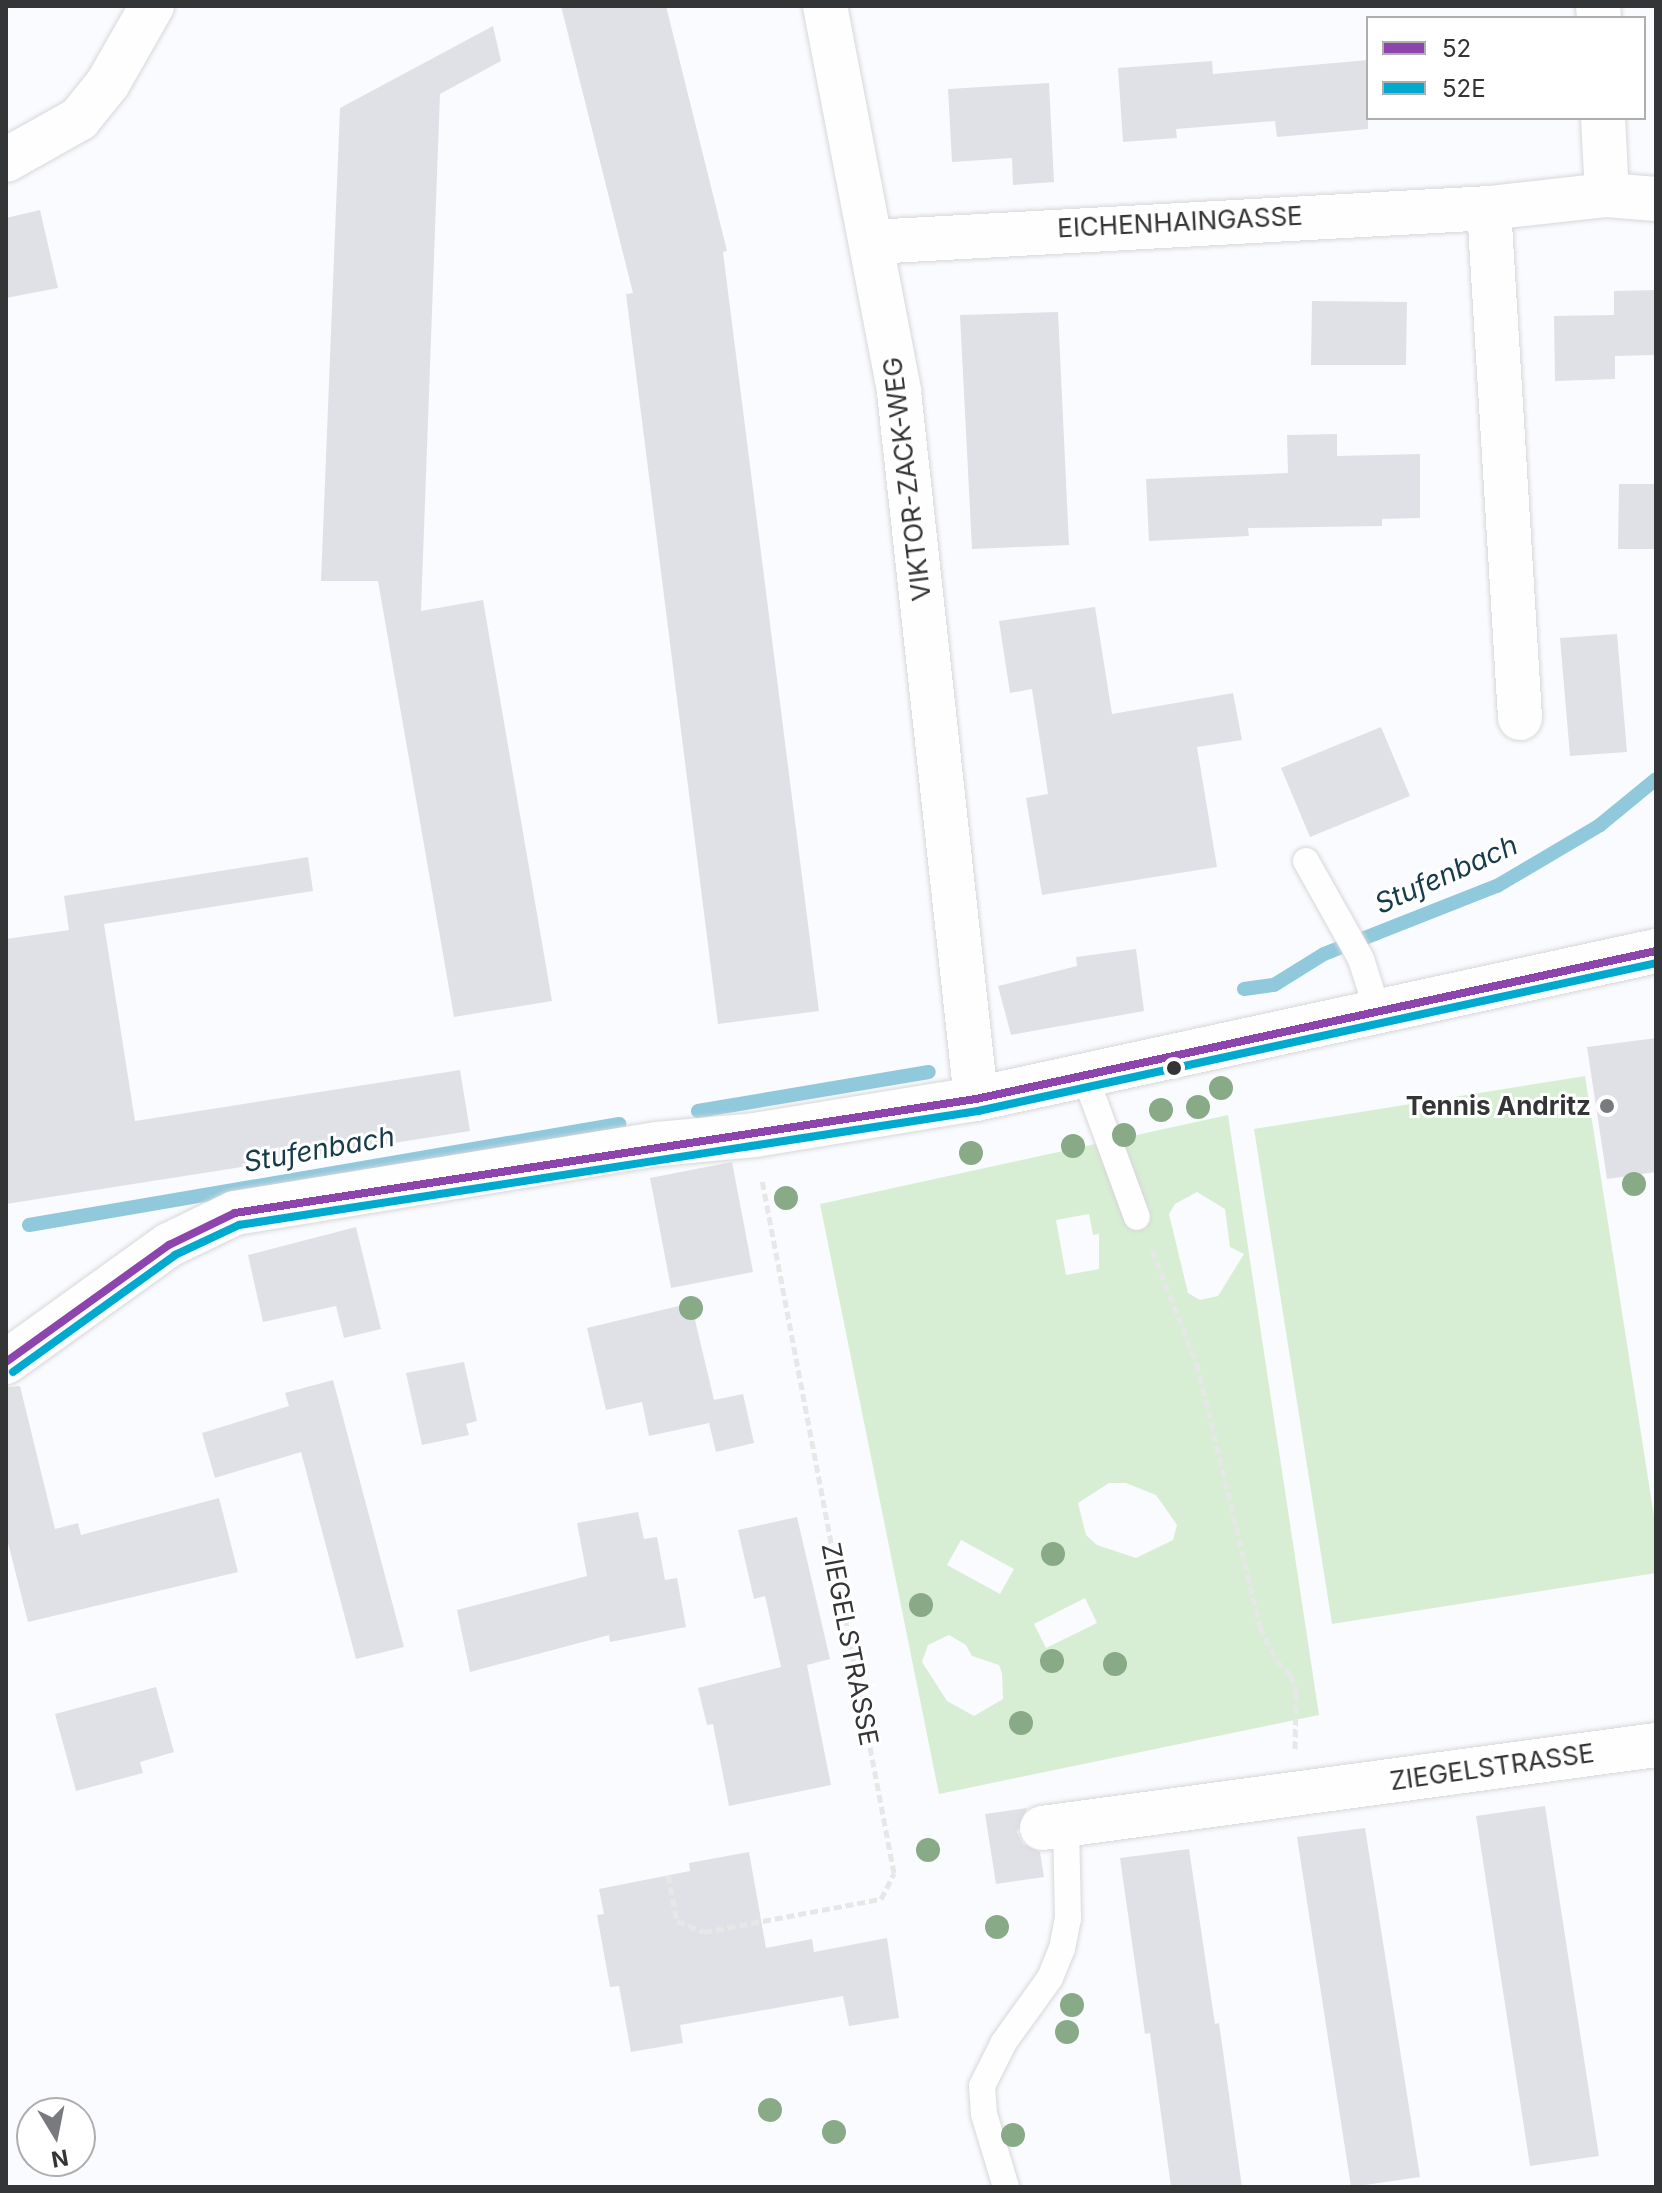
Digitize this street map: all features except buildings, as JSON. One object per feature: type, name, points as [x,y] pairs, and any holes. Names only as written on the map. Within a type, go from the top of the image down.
[{"type":"street","points":[[6,160],[79,119],[108,83],[152,6]]},
{"type":"street","name":"VIKTOR-ZACK-WEG","points":[[825,6],[899,392],[976,1099]]},
{"type":"street","points":[[1603,120],[1607,195]]},
{"type":"street","name":"EICHENHAINGASSE","points":[[872,242],[1489,208],[1607,195],[1656,199]]},
{"type":"street","points":[[1489,208],[1520,718]]},
{"type":"street","points":[[6,1362],[169,1245],[235,1213],[658,1144],[755,1135],[976,1099],[1377,1009],[1656,951]]},
{"type":"street","name":"ZIEGELSTRASSE","points":[[1054,1826],[1656,1745]]},
{"type":"lane","points":[[1306,861],[1361,959],[1377,1009]]},
{"type":"lane","points":[[1085,1076],[1137,1217]]},
{"type":"lane","points":[[1006,2187],[984,2114],[982,2086],[1004,2042],[1050,1978],[1062,1949],[1068,1919],[1054,1826]]},
{"type":"path","name":"ZIEGELSTRASSE","points":[[668,1875],[677,1921],[704,1932],[881,1899],[894,1873],[755,1135]]},
{"type":"path","points":[[1137,1217],[1197,1364],[1260,1627],[1277,1661],[1291,1675],[1297,1706]]},
{"type":"green space","points":[[1585,1076],[1656,1529],[1656,1573],[1332,1624],[1254,1129]]},
{"type":"green space","points":[[1228,1115],[1319,1715],[939,1794],[820,1204]],"holes":[[[1197,1192],[1225,1209],[1230,1247],[1244,1254],[1218,1296],[1200,1300],[1188,1293],[1169,1214],[1175,1204]],[[1089,1214],[1093,1235],[1099,1234],[1099,1269],[1066,1275],[1056,1220]],[[1109,1483],[1126,1483],[1156,1495],[1177,1525],[1173,1540],[1136,1558],[1097,1545],[1086,1535],[1078,1503]],[[961,1540],[1014,1569],[1000,1594],[947,1565]],[[1085,1598],[1097,1623],[1046,1648],[1034,1624]],[[949,1635],[966,1645],[972,1656],[999,1665],[1003,1699],[974,1716],[947,1701],[922,1662],[928,1645]]]},
{"type":"waterway","name":"Stufenbach","points":[[1244,989],[1274,985],[1324,954],[1497,886],[1600,825],[1656,779]]},
{"type":"waterway","name":"Stufenbach","points":[[698,1111],[929,1072]]},
{"type":"waterway","name":"Stufenbach","points":[[29,1225],[619,1124]]},
{"type":"transit line","name":"52","points":[[6,1362],[169,1245],[235,1213],[976,1099],[1656,951]]},
{"type":"transit line","name":"52E","points":[[13,1372],[175,1255],[239,1225],[978,1111],[1656,963]]},
{"type":"place","name":"Tennis Andritz","points":[[1607,1106]]}]
